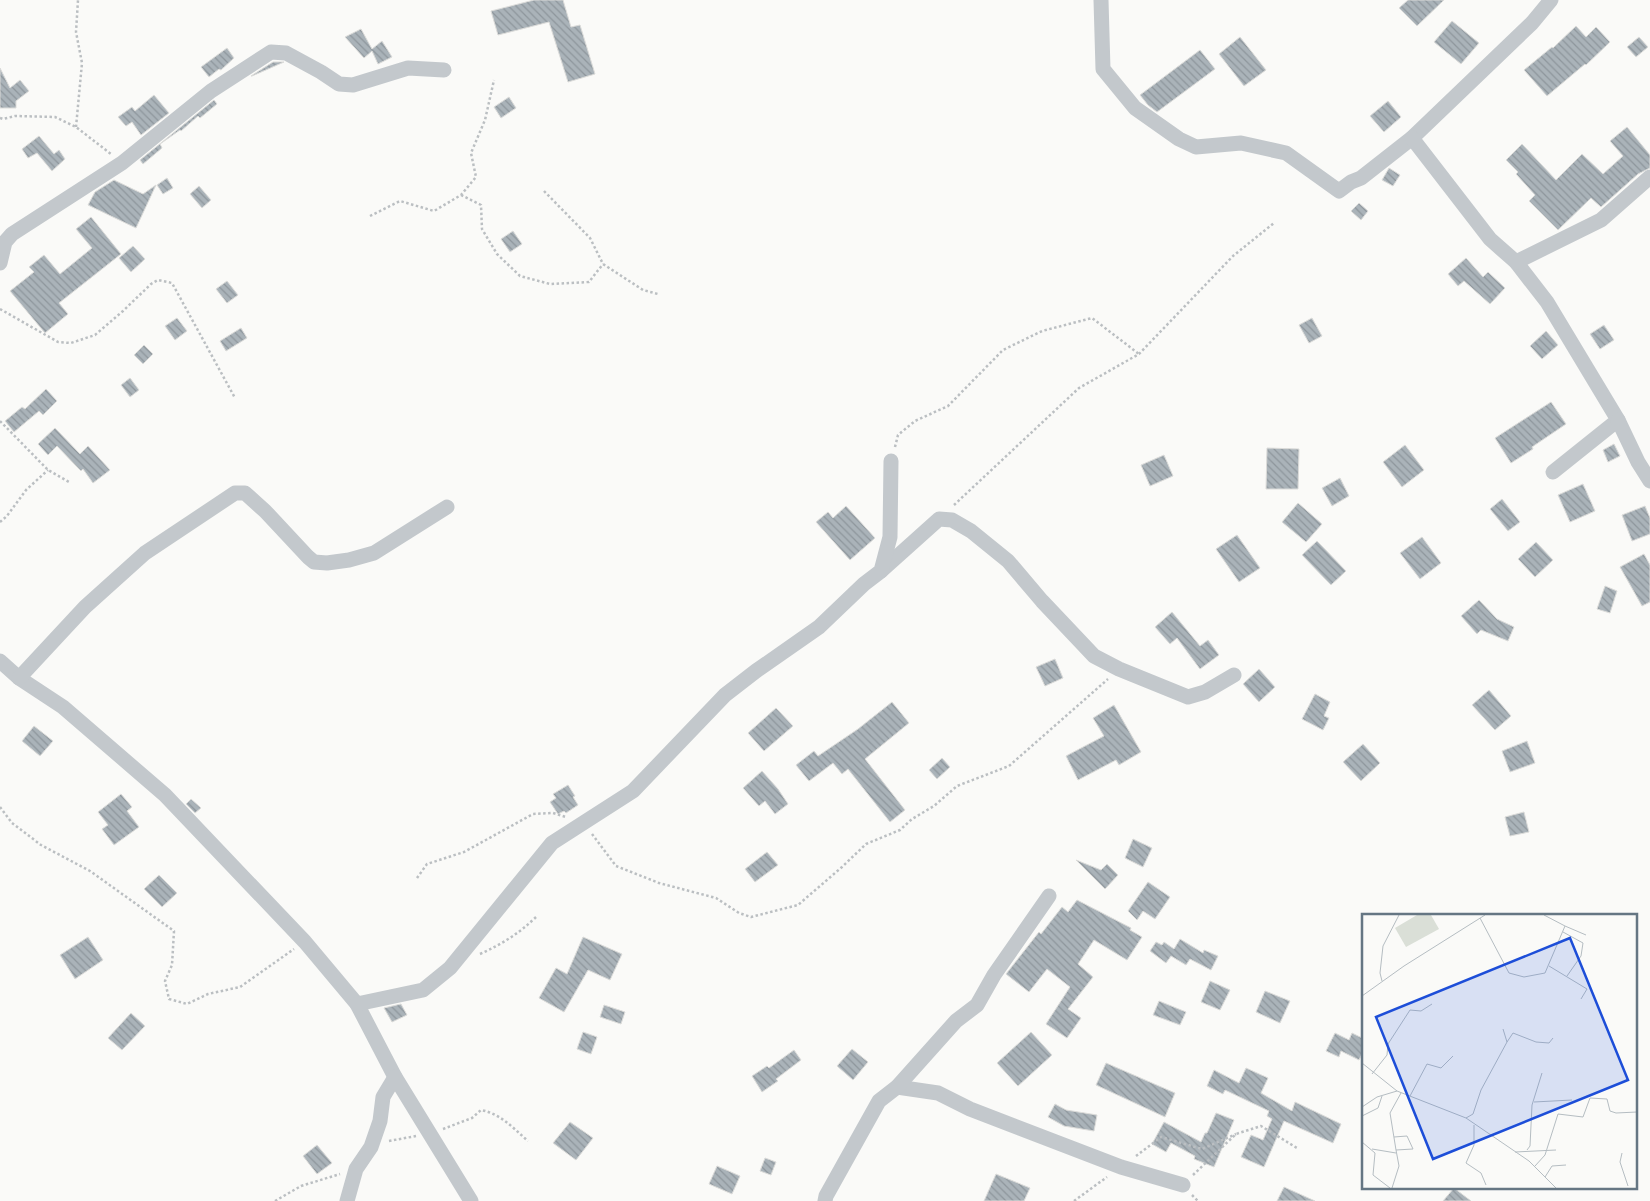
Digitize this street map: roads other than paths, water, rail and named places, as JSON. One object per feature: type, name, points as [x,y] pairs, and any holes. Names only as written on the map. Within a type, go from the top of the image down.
[{"type":"street","points":[[1100,0],[1104,69],[1135,108],[1179,139],[1196,147],[1241,144],[1286,153],[1338,190],[1361,178],[1412,138],[1532,23],[1551,0]]},
{"type":"street","points":[[0,263],[5,242],[12,234],[122,163],[212,92],[271,52],[286,53],[339,84],[346,86],[408,68],[444,70]]},
{"type":"street","points":[[1412,138],[1490,239],[1516,262],[1546,302],[1618,420],[1638,462],[1650,481]]},
{"type":"street","points":[[1516,262],[1601,220],[1650,177]]},
{"type":"street","points":[[1553,472],[1618,420]]},
{"type":"street","points":[[881,571],[890,537],[891,461]]},
{"type":"street","points":[[19,678],[85,606],[145,553],[235,493],[245,493],[314,562],[327,563],[374,554],[447,507]]},
{"type":"street","points":[[357,1004],[423,990],[450,968],[552,843],[633,791],[725,695],[819,627],[864,584],[939,520],[952,520],[971,531],[1008,562],[1094,656],[1119,669],[1188,697],[1205,692],[1234,675]]},
{"type":"street","points":[[0,661],[19,678],[64,707],[165,795],[305,942],[357,1004],[395,1077],[471,1201]]},
{"type":"street","points":[[825,1201],[879,1101],[897,1087],[956,1021],[977,1005],[994,975],[1049,896]]},
{"type":"street","points":[[347,1201],[356,1170],[371,1147],[380,1122],[383,1097],[395,1077]]},
{"type":"street","points":[[897,1087],[938,1093],[970,1109],[1121,1167],[1183,1185]]}]
